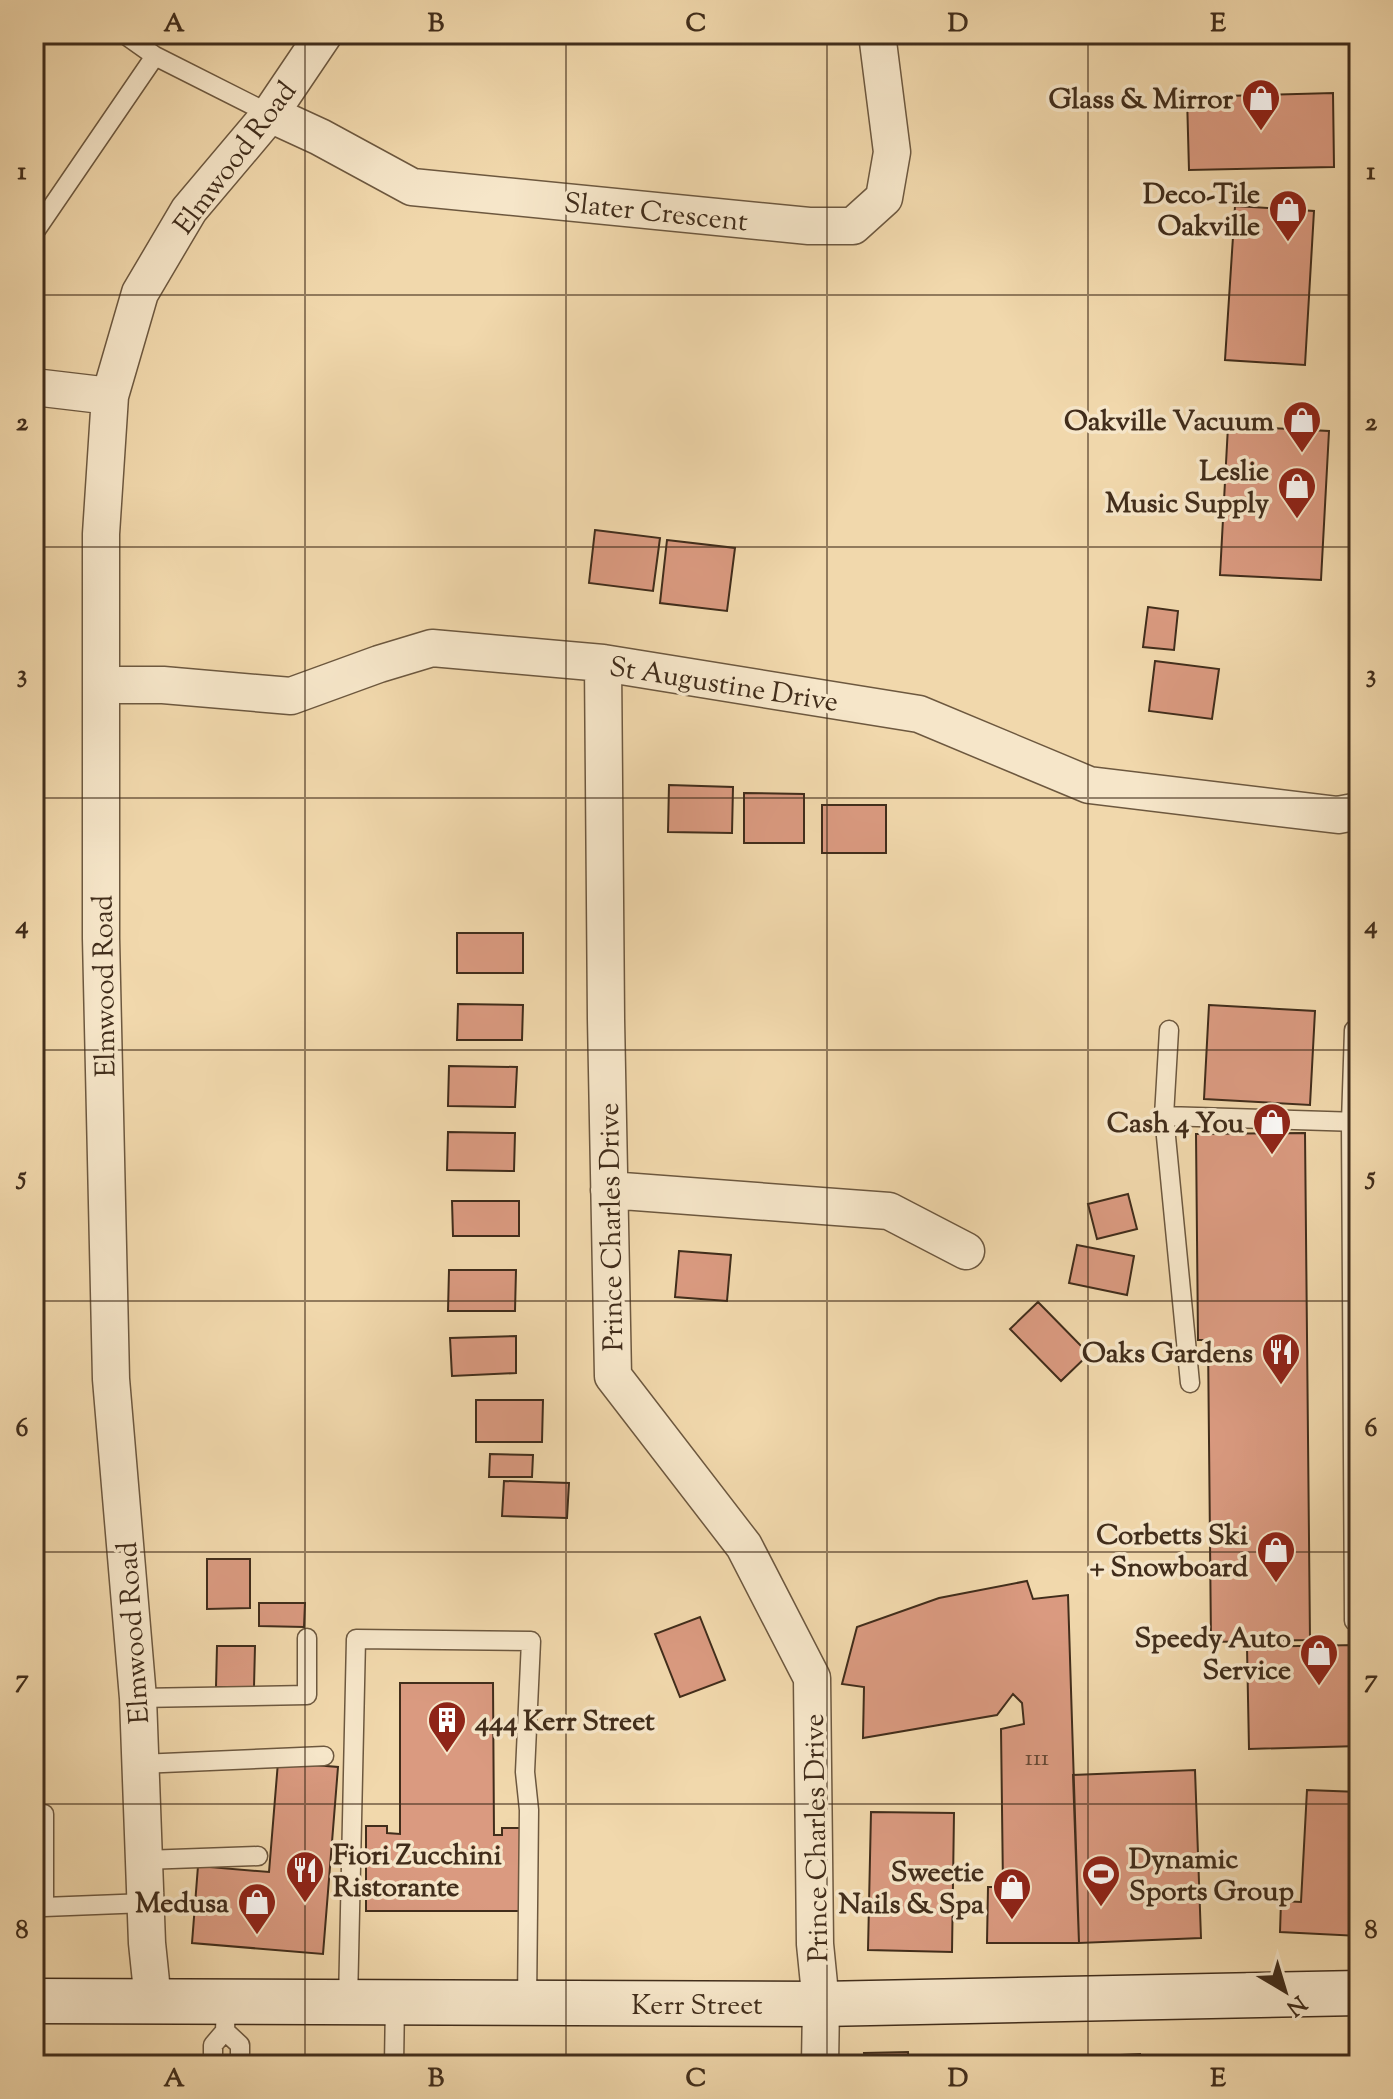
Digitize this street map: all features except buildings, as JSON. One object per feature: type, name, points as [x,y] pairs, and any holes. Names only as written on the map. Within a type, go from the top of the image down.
[{"type":"main road","name":"Kerr Street","points":[[34,2001],[153,2001],[226,2016],[348,2002],[821,2004],[1359,1993]]},
{"type":"street","name":"Elmwood Road","points":[[153,2001],[138,1698],[111,1379],[101,938],[101,534],[110,396],[140,293],[189,210],[270,114],[324,34]]},
{"type":"street","name":"Slater Crescent","points":[[270,114],[320,137],[412,187],[809,226],[853,226],[884,198],[892,152],[877,34]]},
{"type":"street","points":[[34,387],[110,396]]},
{"type":"street","name":"St Augustine Drive","points":[[102,685],[163,685],[291,696],[432,648],[603,663],[919,714],[1089,785],[1352,817]]},
{"type":"street","name":"Prince Charles Drive","points":[[603,663],[613,1376],[744,1546],[812,1678],[815,1944],[821,2004],[820,2065]]},
{"type":"street","points":[[609,1190],[889,1211],[966,1251]]},
{"type":"lane","points":[[124,34],[155,56],[270,114]]},
{"type":"lane","points":[[34,233],[155,56]]},
{"type":"lane","points":[[1169,1030],[1164,1116],[1190,1383]]},
{"type":"lane","points":[[1354,1030],[1354,1621],[1359,1620]]},
{"type":"lane","points":[[1164,1116],[1355,1122]]},
{"type":"lane","points":[[138,1698],[307,1695],[307,1638]]},
{"type":"lane","points":[[348,2002],[356,1639],[531,1641],[525,1772],[529,1810],[527,2003]]},
{"type":"lane","points":[[140,1764],[324,1756]]},
{"type":"lane","points":[[44,1814],[44,1907],[146,1903]]},
{"type":"lane","points":[[144,1860],[258,1856]]},
{"type":"lane","points":[[394,2065],[395,2002]]},
{"type":"lane","points":[[213,2065],[213,2045],[226,2016]]},
{"type":"lane","points":[[226,2016],[240,2045],[240,2065]]},
{"type":"place","name":"Glass & Mirror","points":[[1261,132]]},
{"type":"place","name":"Deco-Tile Oakville","points":[[1288,243]]},
{"type":"place","name":"Oakville Vacuum","points":[[1302,454]]},
{"type":"place","name":"Leslie Music Supply","points":[[1297,520]]},
{"type":"place","name":"Cash 4 You","points":[[1272,1156]]},
{"type":"place","name":"Oaks Gardens","points":[[1281,1386]]},
{"type":"place","name":"Corbetts Ski + Snowboard","points":[[1276,1584]]},
{"type":"place","name":"Speedy Auto Service","points":[[1319,1687]]},
{"type":"place","name":"444 Kerr Street","points":[[447,1754]]},
{"type":"place","name":"Fiori Zucchini Ristorante","points":[[305,1904]]},
{"type":"place","name":"Dynamic Sports Group","points":[[1101,1908]]},
{"type":"place","name":"Sweetie Nails & Spa","points":[[1012,1921]]},
{"type":"place","name":"Medusa","points":[[257,1936]]}]
